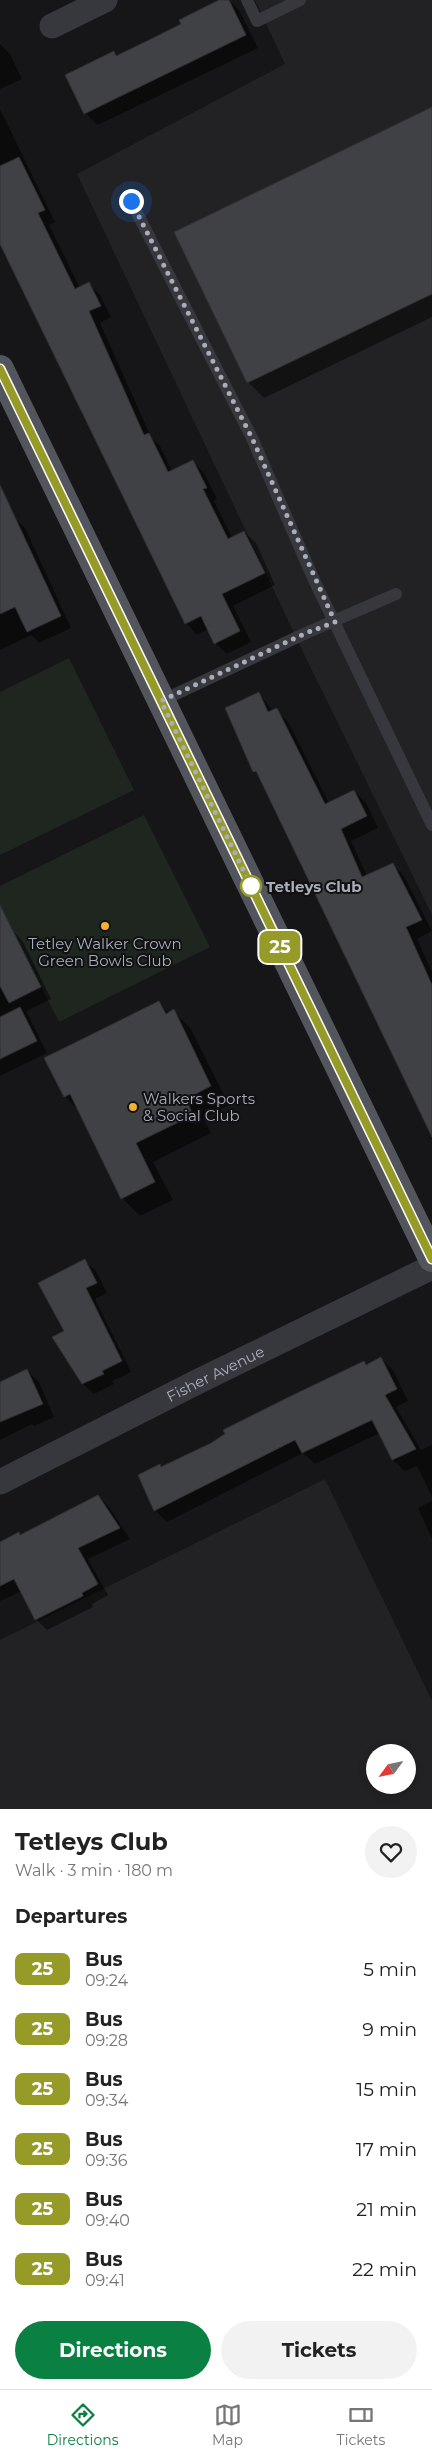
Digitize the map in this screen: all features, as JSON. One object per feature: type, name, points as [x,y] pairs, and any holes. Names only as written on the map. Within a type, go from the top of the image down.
[{"type":"main road","points":[[0,369],[432,1258]]},
{"type":"street","points":[[52,26],[90,3]]},
{"type":"street","name":"Fisher Avenue","points":[[0,1482],[199,1381],[432,1267]]},
{"type":"lane","points":[[247,0],[257,21],[300,0]]},
{"type":"lane","points":[[131,201],[252,438],[335,622],[432,825]]},
{"type":"lane","points":[[161,701],[306,633],[396,594]]},
{"type":"shaded area","points":[[255,0],[432,0],[432,915],[304,654],[77,174],[285,64]]},
{"type":"shaded area","points":[[69,658],[134,790],[0,855],[0,692]]},
{"type":"shaded area","name":"Tetley Walker Crown Green Bowls Club","points":[[144,815],[210,947],[59,1022],[0,905],[0,886]]},
{"type":"shaded area","points":[[325,1479],[432,1701],[432,1809],[0,1809],[0,1640]]},
{"type":"building","points":[[219,0],[229,0],[246,35],[84,114],[65,75],[114,51],[116,56],[149,40],[181,24],[179,20]]},
{"type":"building","points":[[432,107],[432,294],[247,383],[174,232]]},
{"type":"building","points":[[19,157],[45,210],[38,213],[75,289],[89,282],[101,306],[89,311],[144,435],[149,433],[168,472],[193,460],[207,488],[203,489],[228,539],[244,531],[265,573],[222,594],[240,631],[214,644],[201,616],[185,624],[0,244],[0,166]]},
{"type":"building","points":[[0,485],[61,616],[27,632],[15,607],[0,614]]},
{"type":"building","points":[[259,692],[268,712],[277,708],[325,804],[354,790],[367,816],[341,829],[362,877],[393,863],[422,920],[406,927],[432,985],[432,1137],[256,771],[253,772],[225,708]]},
{"type":"building","points":[[0,905],[41,987],[9,1003],[0,986]]},
{"type":"building","name":"Walkers Sports & Social Club","points":[[159,1001],[166,1014],[174,1009],[211,1086],[186,1099],[193,1115],[136,1143],[155,1182],[121,1199],[70,1094],[64,1097],[44,1058]]},
{"type":"building","points":[[20,1007],[37,1041],[0,1059],[0,1017]]},
{"type":"building","points":[[85,1259],[97,1283],[86,1288],[122,1361],[102,1371],[104,1374],[82,1384],[52,1337],[64,1331],[38,1283]]},
{"type":"building","points":[[381,1357],[397,1389],[385,1395],[416,1449],[392,1460],[372,1420],[302,1453],[295,1440],[154,1511],[138,1475],[160,1464],[161,1467],[211,1443],[225,1434],[223,1430],[291,1396],[364,1361],[366,1365]]},
{"type":"building","points":[[27,1369],[43,1404],[0,1422],[0,1382]]},
{"type":"building","points":[[98,1495],[120,1528],[78,1548],[98,1584],[82,1593],[83,1596],[35,1620],[14,1579],[0,1586],[0,1542],[19,1532],[20,1535]]},
{"type":"bus line","name":"25","points":[[0,369],[432,1259]]},
{"type":"place","name":"Tetleys Club","points":[[251,886]]},
{"type":"place","name":"Tetley Walker Crown Green Bowls Club","points":[[105,926]]},
{"type":"place","name":"Walkers Sports & Social Club","points":[[133,1107]]},
{"type":"route","points":[[131,201],[252,438],[314,580],[335,622],[306,633],[161,701],[251,886]]}]
